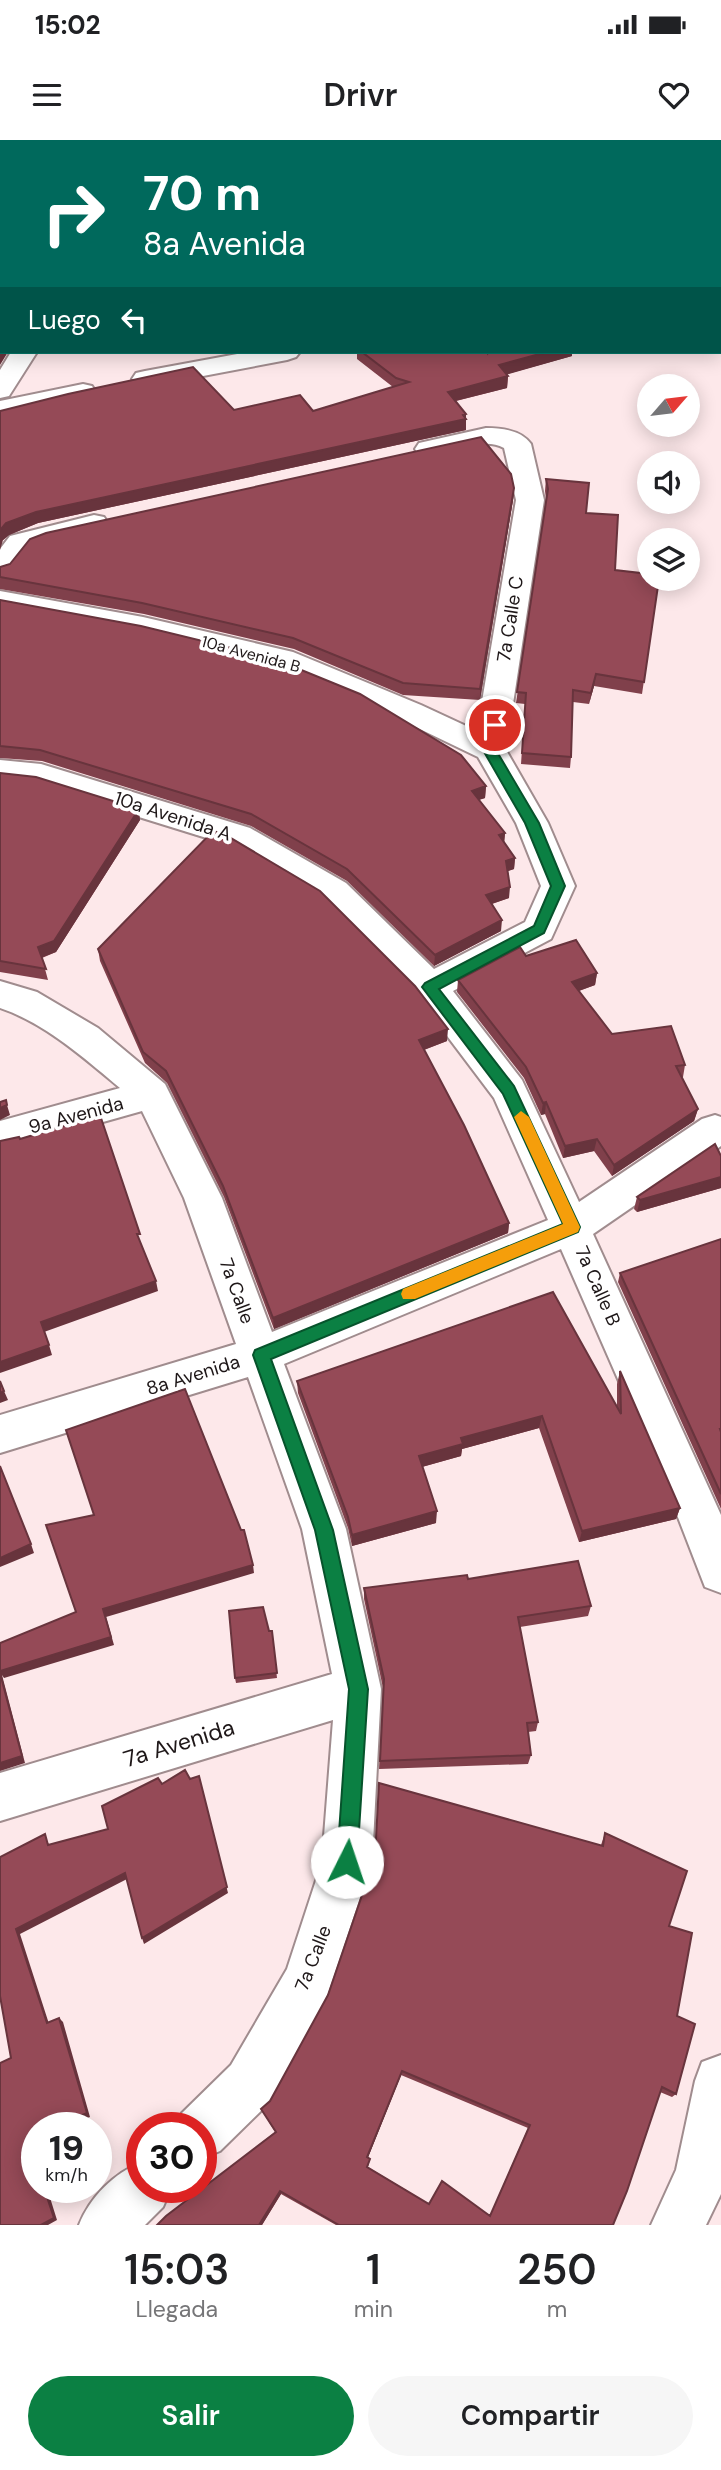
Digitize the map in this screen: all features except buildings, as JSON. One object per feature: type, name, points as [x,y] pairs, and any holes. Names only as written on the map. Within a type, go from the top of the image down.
[{"type":"street","points":[[0,390],[23,354]]},
{"type":"street","points":[[0,410],[230,356],[258,354]]},
{"type":"street","name":"7a Calle C","points":[[399,455],[493,435],[508,437],[517,444],[530,500],[490,750]]},
{"type":"street","points":[[0,568],[20,542],[39,535],[119,517]]},
{"type":"street","name":"10a Avenida B","points":[[0,600],[142,626],[282,659],[410,712],[490,750]]},
{"type":"street","points":[[430,987],[539,930],[558,886],[532,823],[490,750]]},
{"type":"street","name":"10a Avenida A","points":[[0,771],[41,775],[238,836],[334,892]]},
{"type":"street","name":"7a Calle B","points":[[334,892],[430,987],[509,1090],[696,1507],[721,1572]]},
{"type":"street","name":"7a Calle","points":[[0,994],[24,1002],[85,1038],[152,1094],[203,1198],[324,1530],[358,1689],[347,1862],[308,1981],[250,2084],[217,2116]]},
{"type":"street","name":"9a Avenida","points":[[0,1136],[152,1094]]},
{"type":"street","name":"8a Avenida","points":[[0,1434],[261,1355],[572,1227],[715,1130]]},
{"type":"street","name":"7a Avenida","points":[[0,1797],[358,1689]]},
{"type":"street","points":[[678,2225],[702,2175],[721,2081]]},
{"type":"street","points":[[106,2225],[129,2203]]},
{"type":"slow traffic","points":[[409,1294],[572,1227],[521,1117]]},
{"type":"route","points":[[347,1862],[358,1689],[324,1530],[261,1355],[572,1227],[509,1090],[430,987],[539,930],[558,886],[532,823],[490,750],[495,725]]}]
